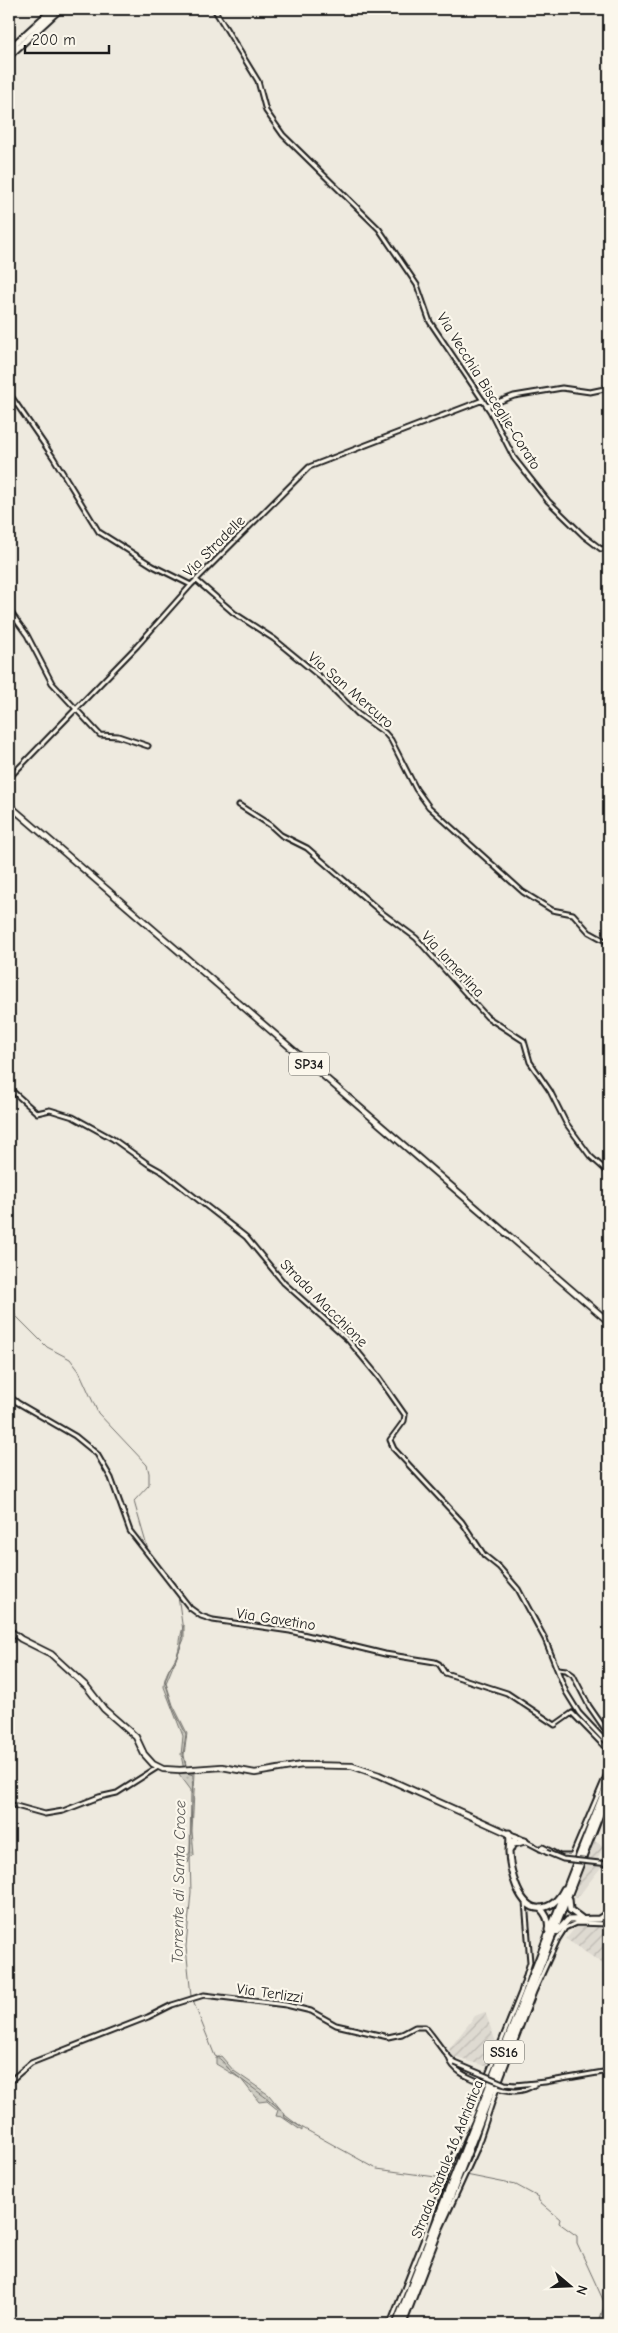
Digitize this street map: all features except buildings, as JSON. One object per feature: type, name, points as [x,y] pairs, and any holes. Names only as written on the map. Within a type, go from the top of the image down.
[{"type":"highway","points":[[9,48],[53,9]]},
{"type":"highway","points":[[9,56],[60,9]]},
{"type":"highway","name":"Strada Statale 16 Adriatica","points":[[396,2324],[609,1779]]},
{"type":"highway","name":"Strada Statale 16 Adriatica","points":[[403,2324],[609,1791]]},
{"type":"highway","points":[[509,1833],[512,1843]]},
{"type":"highway","points":[[516,1836],[509,1854],[518,1890],[525,1902],[540,1908],[546,1914],[549,1925],[544,1947]]},
{"type":"highway","points":[[512,1843],[525,1841]]},
{"type":"highway","points":[[540,1908],[555,1903],[574,1869]]},
{"type":"highway","points":[[573,1886],[569,1900],[570,1910],[581,1918]]},
{"type":"highway","points":[[543,1962],[559,1930],[568,1920],[581,1918],[599,1919],[609,1912]]},
{"type":"main road","name":"SP34","points":[[9,805],[609,1322]]},
{"type":"main road","points":[[9,1630],[21,1639],[51,1654],[87,1687],[104,1709],[136,1737],[144,1754],[158,1767],[180,1770],[222,1767],[256,1773],[302,1765],[352,1766],[379,1775],[525,1841]]},
{"type":"street","name":"Via Vecchia Bisceglie-Corato","points":[[214,9],[258,81],[266,111],[283,134],[378,229],[417,285],[430,322],[487,406],[514,458],[548,501],[584,536],[601,549],[609,548]]},
{"type":"street","points":[[487,406],[514,396],[562,388],[590,392],[609,388]]},
{"type":"street","points":[[9,394],[53,457],[98,532],[153,566],[191,585]]},
{"type":"street","name":"Via Stradelle","points":[[9,778],[137,646],[191,585],[309,466],[482,400]]},
{"type":"street","name":"Via San Mercuro","points":[[196,580],[234,613],[274,639],[317,674],[358,714],[385,733],[391,740],[416,789],[429,807],[523,892],[552,910],[573,914],[588,932],[609,943]]},
{"type":"street","points":[[9,610],[27,635],[52,683],[100,735],[118,736],[148,746]]},
{"type":"street","name":"Via lamerlina","points":[[239,805],[270,825],[281,835],[307,848],[381,912],[416,938],[487,1018],[524,1041],[530,1062],[550,1092],[566,1124],[590,1156],[609,1173]]},
{"type":"street","name":"Strada Macchione","points":[[9,1088],[37,1113],[50,1110],[73,1117],[113,1139],[164,1173],[246,1236],[284,1283],[349,1341],[383,1383],[405,1415],[404,1421],[390,1440],[394,1449],[462,1522],[484,1555],[518,1589],[533,1614],[558,1669],[566,1692],[579,1713],[609,1745]]},
{"type":"street","name":"Via Gavetino","points":[[9,1396],[24,1407],[75,1436],[97,1454],[111,1478],[130,1531],[190,1608],[201,1616],[264,1629],[290,1630],[386,1654],[435,1662],[448,1674],[507,1693],[555,1725],[572,1713],[609,1751]]},
{"type":"street","points":[[558,1669],[566,1670],[573,1675],[589,1706],[609,1736]]},
{"type":"street","points":[[9,1804],[45,1814],[63,1810],[99,1797],[117,1793],[158,1767]]},
{"type":"street","points":[[540,1849],[543,1848],[560,1856],[572,1856],[609,1769]]},
{"type":"street","points":[[525,1841],[563,1859],[609,1864]]},
{"type":"street","points":[[390,2324],[423,2241],[448,2167],[485,2084],[521,1992],[530,1962],[525,1902]]},
{"type":"street","points":[[403,2324],[441,2228],[476,2151],[497,2088],[534,1992],[565,1928],[576,1924],[609,1924]]},
{"type":"street","name":"Via Terlizzi","points":[[9,2082],[31,2063],[148,2017],[172,2005],[204,1995],[286,2005],[311,2011],[336,2025],[388,2037],[402,2034],[415,2027],[425,2027],[449,2058],[505,2084],[536,2084],[609,2071]]},
{"type":"street","points":[[449,2058],[451,2066],[485,2084]]},
{"type":"street","points":[[497,2088],[511,2092],[527,2089],[536,2084]]},
{"type":"shaded area","points":[[184,1625],[184,1639],[166,1683],[173,1705],[187,1733],[184,1755],[187,1770],[184,1770],[181,1755],[183,1736],[164,1687],[166,1674],[178,1653]]},
{"type":"shaded area","points":[[195,1773],[192,1831],[194,1855],[190,1857],[188,1863],[183,1857],[190,1852],[191,1790],[179,1774]]},
{"type":"shaded area","points":[[594,1841],[604,1846],[594,1865],[602,1866],[577,1898],[574,1898],[583,1865]]},
{"type":"shaded area","points":[[609,1918],[609,1968],[566,1939],[579,1923],[603,1921]]},
{"type":"shaded area","points":[[485,2012],[497,2045],[489,2067],[453,2057],[449,2049],[475,2016]]},
{"type":"shaded area","points":[[221,2056],[234,2071],[269,2095],[286,2116],[302,2128],[302,2131],[282,2117],[276,2116],[278,2110],[267,2101],[259,2102],[241,2079],[216,2064],[216,2058]]},
{"type":"waterway","name":"Torrente di Santa Croce","points":[[9,1309],[47,1347],[70,1359],[79,1371],[98,1413],[147,1465],[149,1485],[134,1501],[135,1505],[148,1550],[179,1589]]},
{"type":"waterway","name":"Torrente di Santa Croce","points":[[178,1595],[183,1631],[182,1642],[175,1662],[170,1667],[165,1681],[173,1708],[186,1734],[183,1755],[186,1767]]},
{"type":"waterway","name":"Torrente di Santa Croce","points":[[187,1773],[193,1775],[190,1857],[191,1892],[186,1947],[191,1996]]},
{"type":"waterway","name":"Torrente di Santa Croce","points":[[193,2001],[215,2056],[229,2069],[284,2113],[285,2118],[375,2168]]},
{"type":"waterway","name":"Torrente di Santa Croce","points":[[377,2169],[443,2178]]},
{"type":"waterway","name":"Torrente di Santa Croce","points":[[466,2175],[516,2185],[538,2197],[539,2201],[560,2219],[559,2223],[577,2236],[577,2243],[605,2304],[598,2324]]},
{"type":"tunnel","points":[[445,2178],[465,2175]]}]
